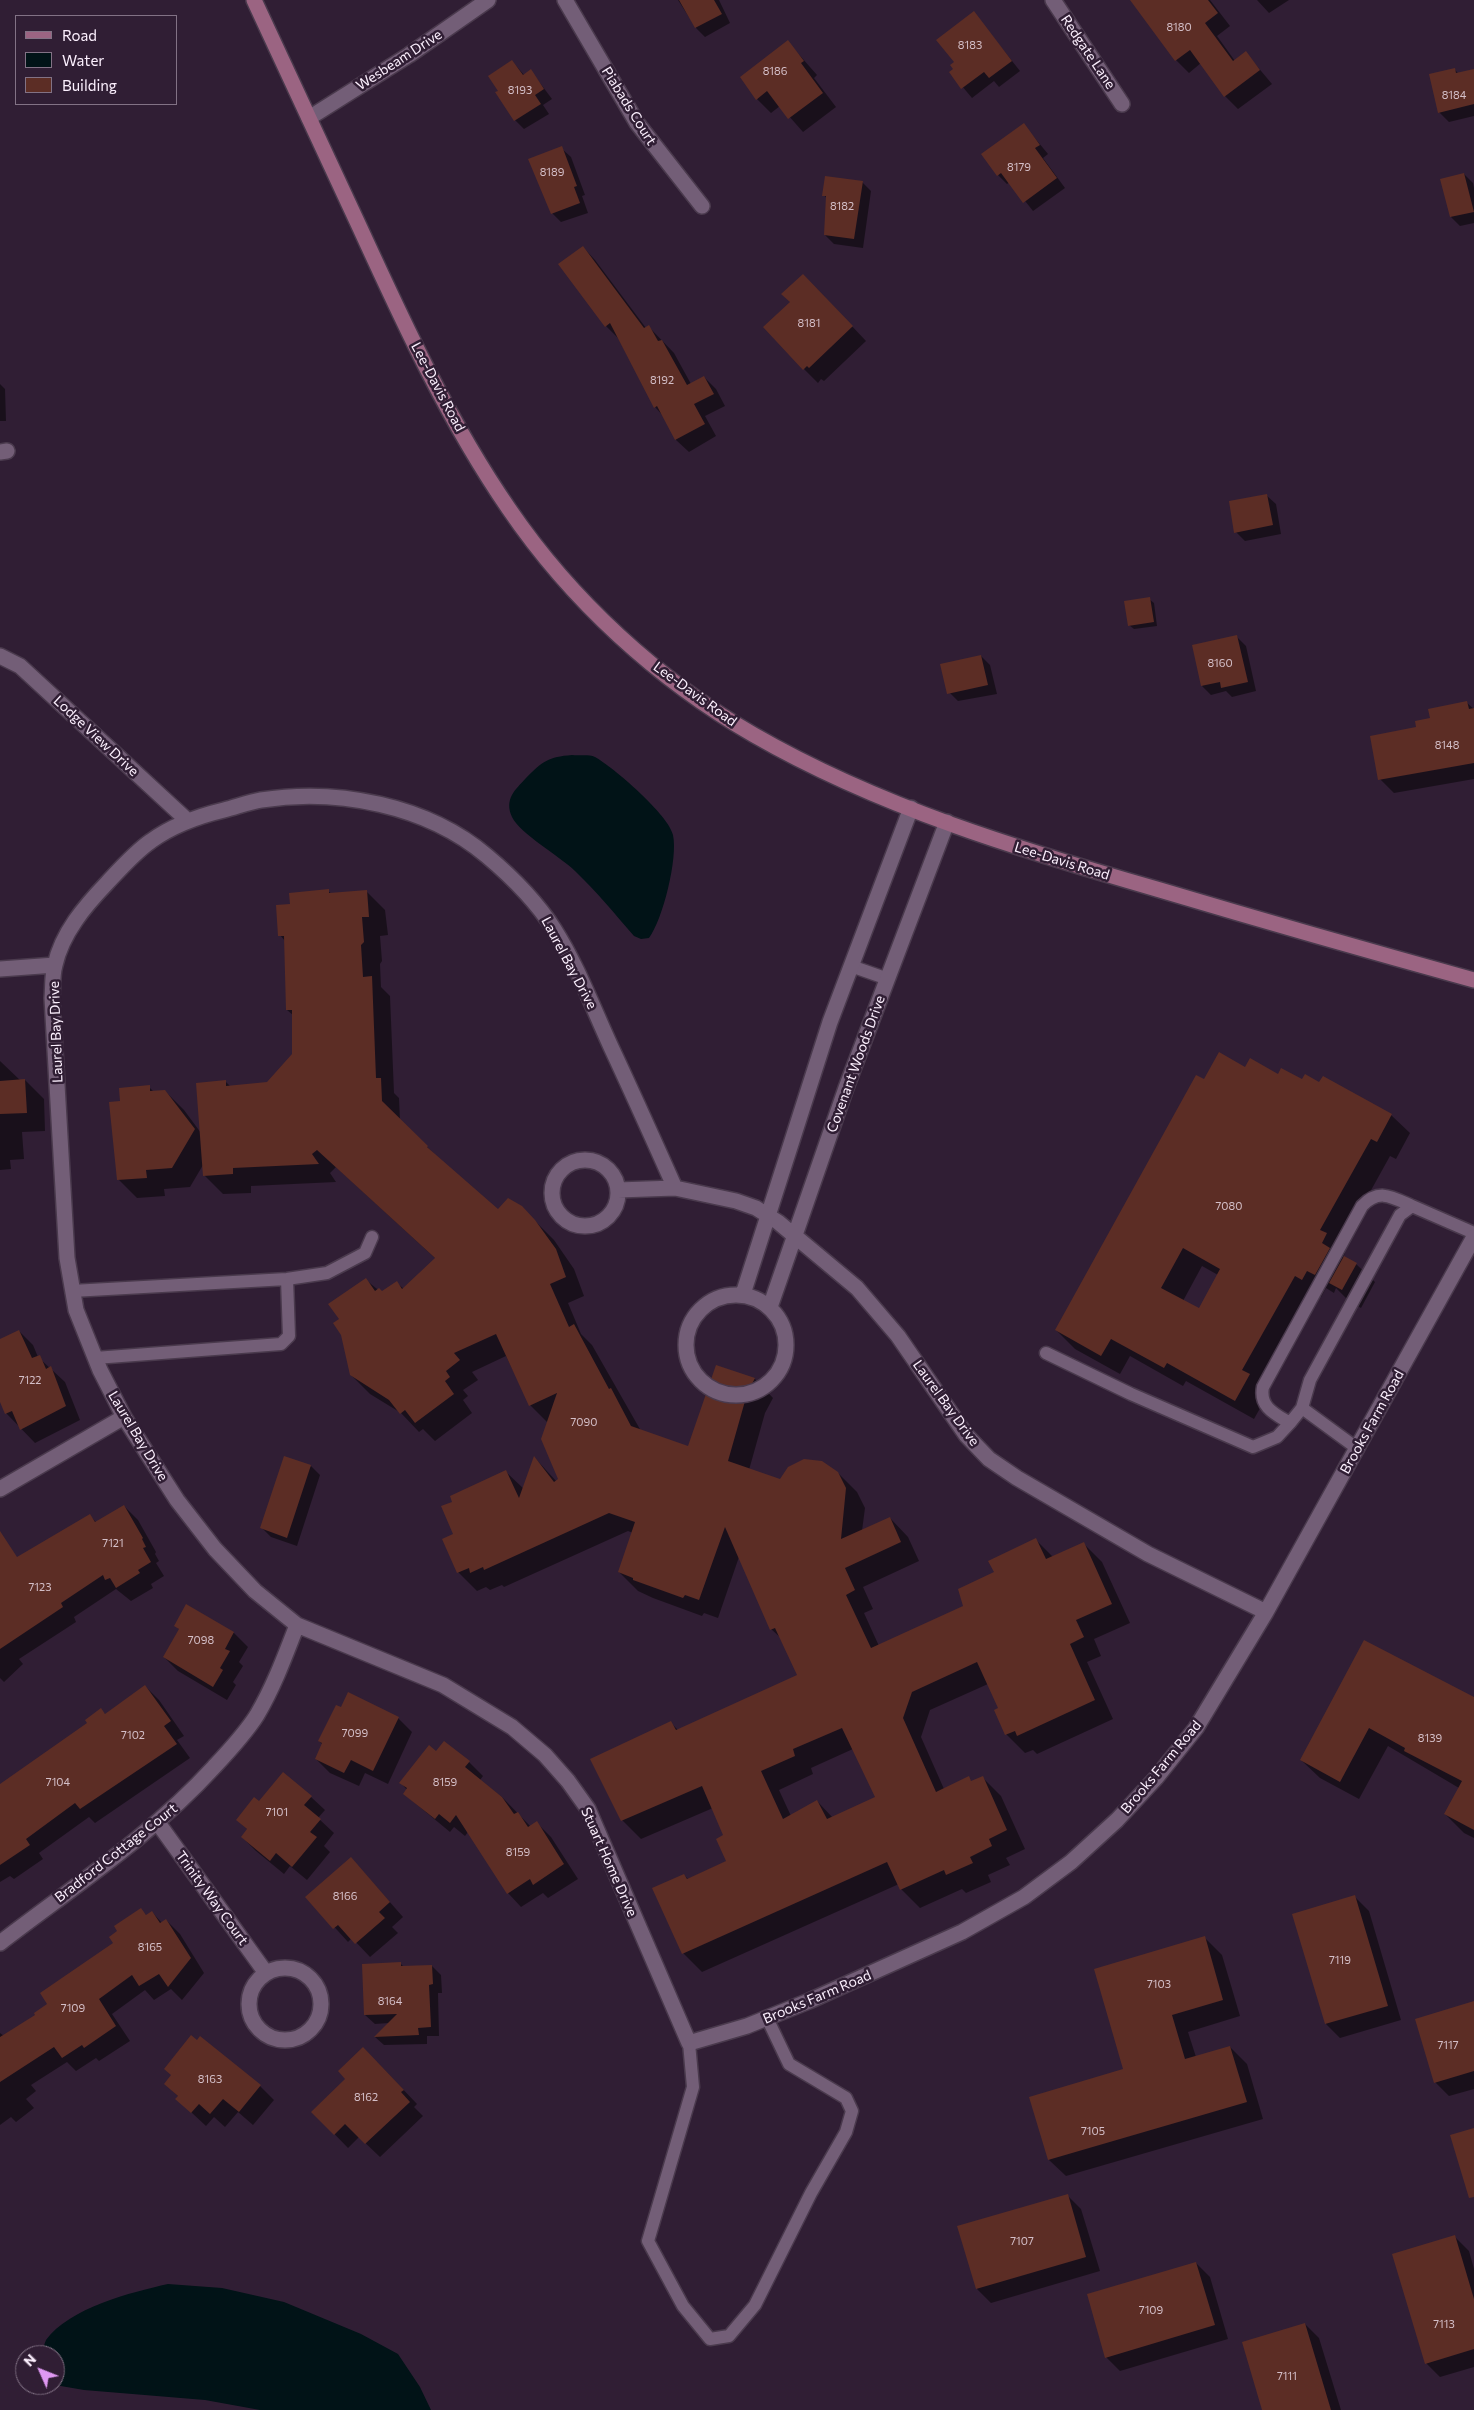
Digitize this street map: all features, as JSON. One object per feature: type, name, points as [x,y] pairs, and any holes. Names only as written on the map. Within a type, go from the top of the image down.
[{"type":"main road","name":"Lee-Davis Road","points":[[254,0],[400,314],[452,417],[508,508],[567,582],[631,646],[706,703],[751,733],[814,767],[911,808],[1054,860],[1474,980]]},
{"type":"street","name":"Wesbeam Drive","points":[[309,118],[409,55],[488,0]]},
{"type":"street","name":"Piabads Court","points":[[565,0],[637,123],[702,206]]},
{"type":"street","name":"Redgate Lane","points":[[1052,0],[1122,104]]},
{"type":"street","name":"Lodge View Drive","points":[[0,656],[20,666],[188,821]]},
{"type":"street","name":"Laurel Bay Drive","points":[[297,1625],[255,1591],[215,1549],[176,1500],[124,1417],[76,1310],[67,1258],[52,998],[55,965],[66,934],[98,893],[126,862],[152,840],[188,821],[260,800],[310,796],[354,799],[396,809],[429,821],[460,837],[486,855],[536,904],[554,929],[585,990],[675,1188]]},
{"type":"street","points":[[743,1294],[830,1022],[911,808]]},
{"type":"street","name":"Covenant Woods Drive","points":[[770,1307],[794,1235],[947,822]]},
{"type":"street","points":[[0,969],[55,965]]},
{"type":"street","points":[[579,1160],[590,1160],[605,1166],[616,1179],[618,1190],[618,1200],[614,1210],[606,1219],[597,1224],[576,1225],[558,1212],[553,1203],[554,1181],[568,1164],[579,1160]]},
{"type":"street","name":"Laurel Bay Drive","points":[[618,1190],[675,1188],[736,1201],[769,1216],[856,1288],[929,1379],[966,1435],[989,1459],[1017,1478],[1148,1554],[1266,1612]]},
{"type":"street","name":"Brooks Farm Road","points":[[689,2044],[767,2018],[962,1932],[1024,1897],[1071,1862],[1117,1820],[1156,1778],[1190,1735],[1266,1612],[1474,1237]]},
{"type":"street","points":[[743,1294],[758,1299],[770,1307],[780,1320],[786,1334],[787,1350],[783,1365],[774,1378],[762,1388],[747,1394],[721,1393],[709,1387],[696,1376],[688,1361],[685,1344],[688,1327],[697,1312],[710,1301],[726,1295],[743,1294]]},
{"type":"street","points":[[0,1489],[124,1417]]},
{"type":"street","name":"Bradford Cottage Court","points":[[0,1942],[158,1823],[194,1790],[228,1753],[256,1716],[277,1678],[297,1625]]},
{"type":"street","name":"Stuart Home Drive","points":[[297,1625],[444,1685],[512,1727],[545,1755],[568,1781],[588,1809],[689,2044]]},
{"type":"street","name":"Trinity Way Court","points":[[158,1823],[266,1973]]},
{"type":"street","points":[[288,1968],[300,1971],[316,1986],[320,1998],[320,2010],[309,2030],[288,2040],[264,2034],[256,2026],[250,2015],[248,2003],[257,1981],[266,1973],[276,1969],[288,1968]]},
{"type":"lane","points":[[851,966],[888,979]]},
{"type":"lane","points":[[1290,1423],[1272,1413],[1266,1405],[1262,1395],[1263,1387],[1362,1206],[1376,1195],[1384,1194],[1474,1233]]},
{"type":"lane","points":[[1046,1353],[1149,1402],[1253,1447],[1277,1437],[1302,1408],[1310,1380],[1400,1215],[1412,1206]]},
{"type":"lane","points":[[72,1291],[287,1279],[326,1273],[365,1253],[372,1237]]},
{"type":"lane","points":[[96,1358],[281,1344],[289,1336],[287,1279]]},
{"type":"lane","points":[[1302,1408],[1358,1449]]},
{"type":"lane","points":[[689,2044],[692,2087],[648,2241],[683,2306],[710,2339],[729,2336],[755,2305],[811,2193],[846,2132],[852,2111],[846,2098],[788,2064],[767,2018]]},
{"type":"water","points":[[572,755],[593,756],[603,762],[651,804],[662,816],[673,835],[673,858],[668,888],[659,917],[649,938],[641,939],[634,936],[575,871],[531,838],[516,824],[512,817],[509,805],[510,800],[526,778],[546,761]]},
{"type":"water","points":[[168,2284],[222,2288],[284,2302],[361,2334],[398,2354],[420,2387],[431,2410],[260,2410],[205,2400],[65,2387],[65,2345],[44,2345],[46,2340],[56,2329],[85,2310],[137,2292]]},
{"type":"building","points":[[679,0],[714,0],[722,14],[695,28]]},
{"type":"building","points":[[1130,0],[1208,0],[1218,13],[1205,23],[1233,61],[1246,51],[1260,70],[1224,97],[1190,50],[1175,61]]},
{"type":"building","points":[[974,11],[1012,61],[989,78],[984,72],[961,89],[949,72],[953,69],[950,65],[954,62],[936,40]]},
{"type":"building","points":[[788,40],[804,61],[801,63],[823,93],[788,119],[767,91],[756,100],[740,77]]},
{"type":"building","points":[[512,60],[523,75],[531,69],[544,89],[535,95],[541,104],[514,121],[495,92],[498,91],[488,76]]},
{"type":"building","points":[[1455,68],[1456,73],[1474,69],[1474,104],[1438,113],[1429,74]]},
{"type":"building","points":[[1024,123],[1040,145],[1035,148],[1057,178],[1023,203],[1001,173],[997,176],[981,154]]},
{"type":"building","points":[[562,146],[577,186],[574,187],[580,203],[551,214],[528,159]]},
{"type":"building","points":[[1464,173],[1474,212],[1450,217],[1440,179]]},
{"type":"building","points":[[825,176],[863,181],[854,239],[824,235],[826,196],[822,196]]},
{"type":"building","points":[[583,246],[644,328],[649,325],[658,341],[662,340],[687,385],[704,376],[714,394],[694,404],[705,424],[675,440],[657,406],[654,408],[610,323],[605,327],[558,264]]},
{"type":"building","points":[[803,274],[853,326],[809,368],[807,366],[803,370],[763,327],[790,302],[781,294]]},
{"type":"building","points":[[1267,494],[1273,525],[1234,533],[1229,501]]},
{"type":"building","points":[[1150,597],[1154,622],[1128,626],[1124,601]]},
{"type":"building","points":[[1237,635],[1248,682],[1221,688],[1220,682],[1201,686],[1192,645]]},
{"type":"building","points":[[981,655],[988,685],[947,694],[940,664]]},
{"type":"building","points":[[1467,701],[1469,709],[1474,708],[1474,763],[1378,780],[1370,736],[1416,727],[1415,721],[1430,718],[1428,709]]},
{"type":"building","points":[[329,889],[329,893],[367,890],[369,917],[362,917],[364,942],[361,945],[363,977],[372,976],[376,1078],[381,1078],[382,1101],[427,1147],[498,1209],[508,1198],[522,1206],[535,1220],[556,1249],[566,1277],[550,1284],[569,1327],[574,1324],[631,1426],[688,1446],[716,1365],[755,1378],[747,1394],[728,1461],[780,1479],[788,1467],[804,1459],[822,1461],[838,1472],[846,1488],[841,1539],[890,1517],[901,1542],[845,1568],[855,1590],[846,1595],[871,1648],[963,1606],[958,1589],[994,1572],[988,1561],[1036,1538],[1046,1559],[1084,1542],[1112,1604],[1076,1620],[1084,1637],[1070,1644],[1095,1700],[1017,1736],[1015,1731],[1005,1735],[994,1710],[998,1708],[977,1662],[912,1692],[903,1718],[936,1792],[969,1776],[971,1781],[983,1776],[1007,1830],[989,1839],[992,1846],[970,1857],[973,1863],[946,1875],[944,1870],[900,1890],[887,1862],[682,1954],[652,1888],[684,1874],[687,1879],[726,1861],[716,1839],[723,1835],[702,1786],[621,1821],[590,1759],[671,1721],[676,1730],[797,1675],[775,1628],[770,1630],[725,1527],[699,1600],[685,1595],[683,1598],[633,1580],[633,1578],[618,1572],[635,1522],[609,1513],[484,1570],[483,1567],[470,1573],[469,1568],[457,1573],[442,1539],[453,1534],[441,1506],[452,1502],[450,1496],[506,1470],[519,1498],[534,1456],[554,1482],[558,1479],[541,1439],[557,1393],[529,1406],[496,1334],[454,1353],[460,1360],[446,1371],[450,1377],[445,1381],[454,1394],[415,1423],[405,1410],[400,1414],[389,1400],[350,1375],[341,1335],[333,1323],[339,1319],[328,1304],[366,1278],[375,1291],[379,1288],[382,1291],[397,1281],[402,1289],[435,1258],[317,1150],[312,1154],[319,1164],[233,1168],[233,1174],[203,1176],[196,1083],[226,1080],[226,1086],[267,1082],[292,1054],[292,1010],[286,1010],[284,936],[278,936],[276,905],[290,904],[289,893]],"holes":[[[842,1728],[875,1797],[827,1819],[817,1800],[783,1819],[761,1771],[795,1756],[793,1749]]]},
{"type":"building","points":[[1219,1052],[1245,1067],[1250,1058],[1278,1074],[1281,1068],[1302,1079],[1305,1074],[1319,1082],[1323,1076],[1392,1114],[1377,1142],[1371,1139],[1320,1230],[1327,1233],[1322,1243],[1330,1248],[1315,1275],[1307,1271],[1302,1280],[1295,1276],[1242,1370],[1250,1374],[1235,1401],[1167,1363],[1164,1368],[1111,1339],[1101,1356],[1055,1330],[1196,1075],[1204,1079]],"holes":[[[1183,1248],[1220,1269],[1199,1308],[1161,1288]]]},
{"type":"building","points":[[25,1079],[27,1113],[0,1114],[0,1081]]},
{"type":"building","points":[[150,1085],[150,1091],[165,1090],[195,1129],[172,1168],[146,1170],[147,1178],[117,1180],[109,1102],[120,1101],[119,1088]]},
{"type":"building","points":[[1344,1256],[1357,1263],[1342,1290],[1329,1283]]},
{"type":"building","points":[[19,1330],[32,1358],[40,1355],[46,1369],[51,1366],[66,1406],[20,1430],[12,1411],[5,1414],[0,1402],[0,1339]]},
{"type":"building","points":[[284,1456],[311,1465],[287,1538],[260,1528]]},
{"type":"building","points":[[124,1505],[143,1538],[146,1547],[143,1548],[151,1562],[138,1570],[140,1573],[116,1588],[110,1578],[105,1580],[103,1575],[61,1603],[63,1607],[0,1649],[0,1531],[17,1557],[90,1514],[95,1522]]},
{"type":"building","points":[[186,1604],[234,1632],[225,1649],[230,1651],[220,1668],[223,1670],[213,1687],[163,1657],[179,1629],[174,1626]]},
{"type":"building","points":[[1364,1640],[1474,1697],[1474,1830],[1444,1814],[1462,1781],[1404,1751],[1405,1748],[1369,1728],[1340,1782],[1300,1760]]},
{"type":"building","points":[[145,1685],[171,1721],[164,1726],[177,1744],[80,1809],[75,1803],[26,1839],[30,1845],[0,1865],[0,1784],[87,1723],[85,1720],[101,1708],[105,1714]]},
{"type":"building","points":[[348,1692],[399,1717],[373,1771],[351,1760],[344,1773],[315,1759],[322,1743],[318,1741],[336,1705],[341,1707]]},
{"type":"building","points":[[444,1741],[470,1761],[465,1767],[502,1797],[514,1814],[518,1812],[528,1827],[537,1821],[564,1864],[533,1885],[530,1879],[507,1894],[456,1815],[450,1823],[439,1814],[435,1819],[403,1794],[407,1788],[399,1783],[429,1745],[436,1751]]},
{"type":"building","points":[[283,1772],[312,1796],[304,1805],[321,1819],[310,1832],[317,1837],[292,1867],[276,1853],[270,1861],[241,1837],[247,1829],[236,1820],[254,1797],[259,1801]]},
{"type":"building","points":[[351,1857],[390,1902],[379,1912],[385,1918],[355,1944],[338,1925],[333,1929],[305,1897]]},
{"type":"building","points":[[1355,1895],[1388,2006],[1325,2024],[1292,1914]]},
{"type":"building","points":[[141,1908],[146,1915],[152,1911],[160,1923],[166,1919],[191,1958],[168,1987],[159,1974],[139,1986],[132,1975],[99,1999],[116,2026],[84,2048],[82,2045],[62,2058],[54,2047],[0,2082],[0,2037],[35,2015],[34,2013],[47,2004],[40,1993],[113,1943],[109,1937],[117,1931],[114,1926]]},
{"type":"building","points":[[1205,1936],[1223,2000],[1172,2015],[1185,2059],[1230,2046],[1247,2102],[1048,2160],[1029,2097],[1123,2069],[1094,1969]]},
{"type":"building","points":[[401,1962],[401,1966],[432,1965],[433,1984],[429,1985],[431,2027],[418,2028],[419,2035],[374,2037],[397,2014],[364,2015],[362,1964]]},
{"type":"building","points":[[1474,2001],[1474,2071],[1434,2083],[1415,2019]]},
{"type":"building","points":[[191,2035],[197,2040],[200,2036],[261,2085],[239,2112],[223,2099],[210,2114],[199,2104],[191,2113],[175,2099],[178,2096],[164,2084],[171,2075],[164,2069]]},
{"type":"building","points":[[363,2047],[404,2090],[401,2092],[410,2102],[365,2144],[345,2124],[334,2135],[311,2112],[345,2079],[338,2071]]},
{"type":"building","points":[[1474,2128],[1474,2197],[1469,2198],[1450,2135]]},
{"type":"building","points":[[1068,2194],[1086,2257],[976,2289],[957,2226]]},
{"type":"building","points":[[1455,2235],[1474,2299],[1474,2349],[1425,2364],[1392,2254]]},
{"type":"building","points":[[1196,2262],[1215,2325],[1105,2358],[1087,2294]]},
{"type":"building","points":[[1305,2323],[1331,2410],[1262,2410],[1242,2342]]}]
